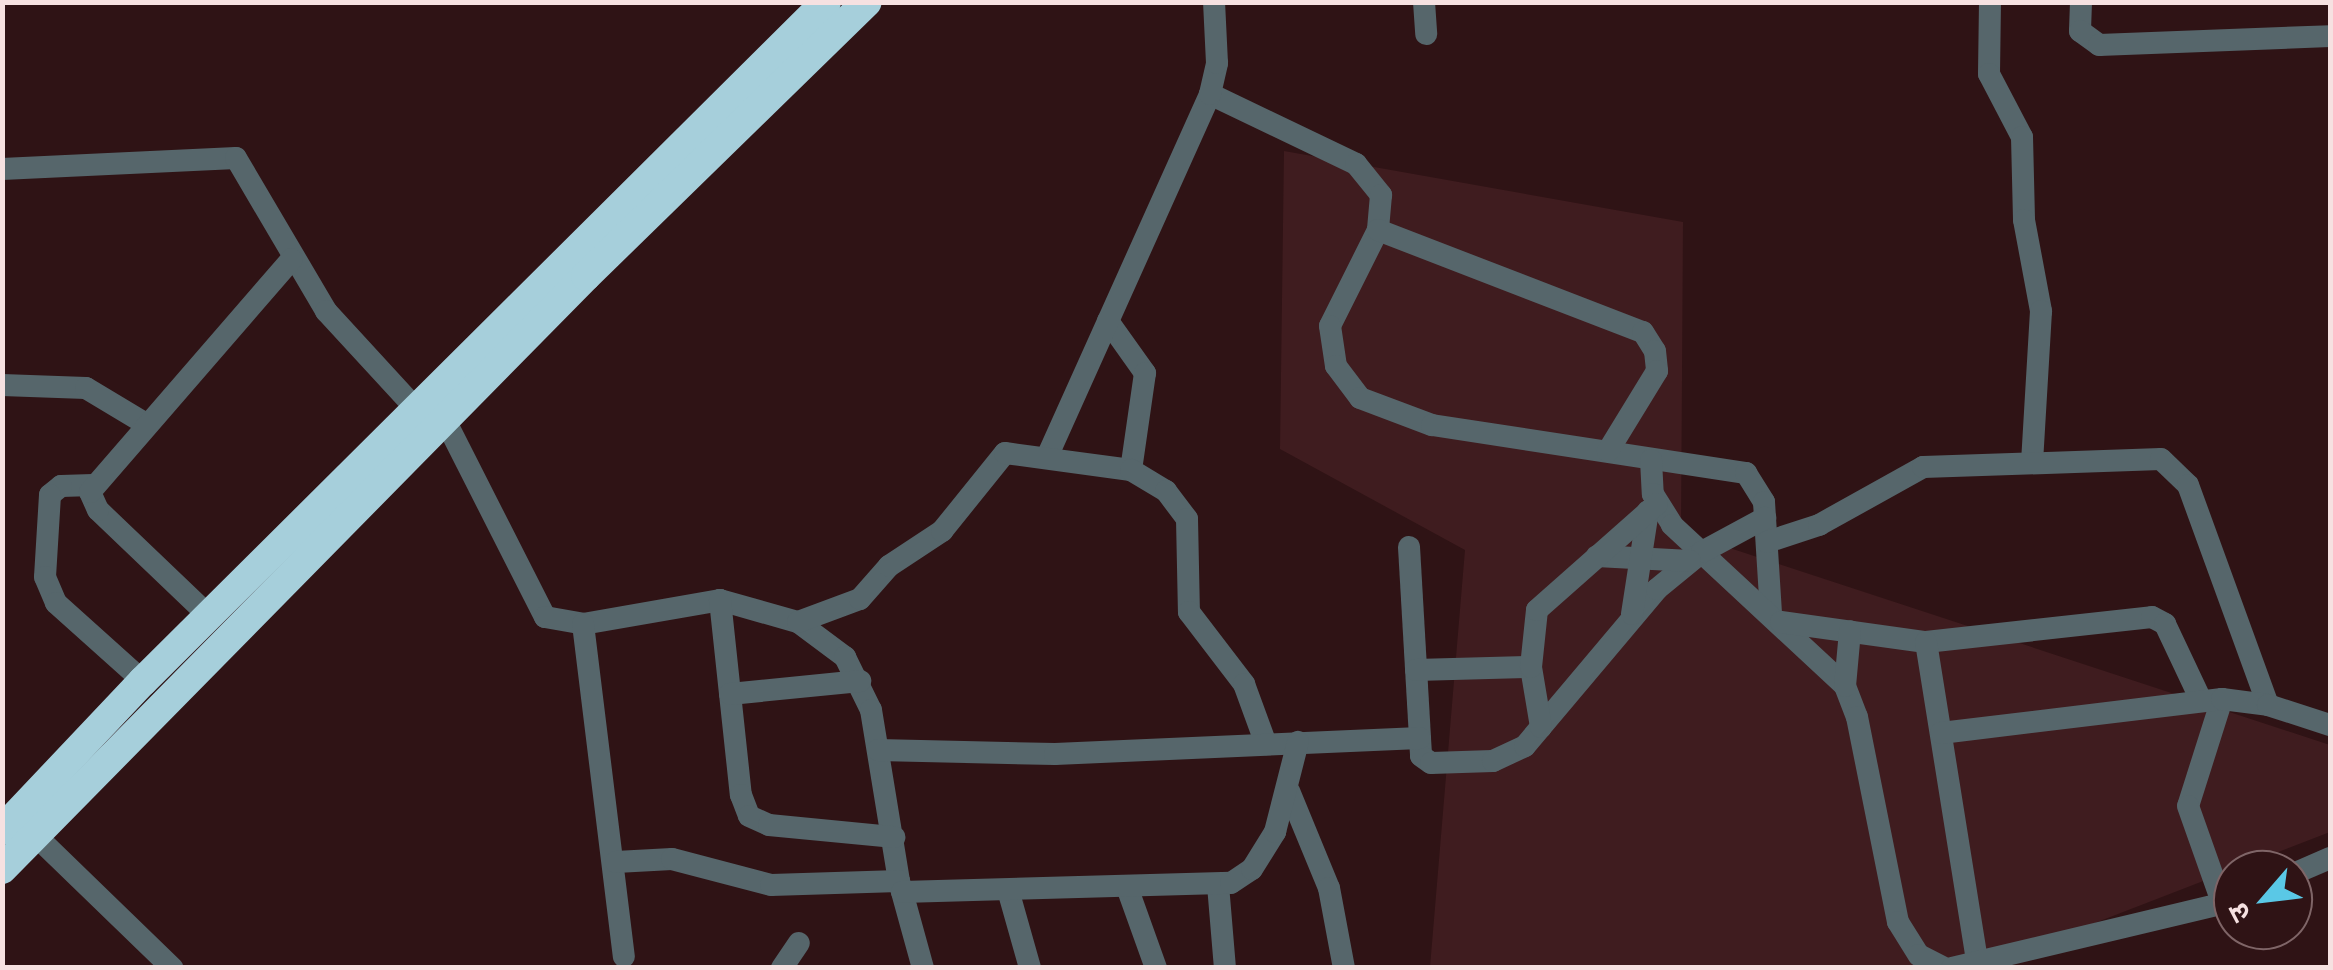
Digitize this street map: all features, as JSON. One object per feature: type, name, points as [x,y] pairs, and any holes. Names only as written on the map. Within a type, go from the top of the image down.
[{"type":"highway","points":[[2,869],[826,2]]},
{"type":"highway","points":[[2,830],[209,616],[431,415],[868,2]]},
{"type":"street","points":[[1048,457],[1210,94],[1214,2]]},
{"type":"street","points":[[1424,2],[1426,34]]},
{"type":"street","points":[[1990,2],[1989,74],[2022,137],[2024,220],[2041,311],[2032,462]]},
{"type":"street","points":[[2081,2],[2080,31],[2099,45],[2330,36]]},
{"type":"street","points":[[1210,94],[1356,164],[1381,194],[1378,230],[1330,326],[1336,366],[1360,398],[1432,425],[1746,474],[1761,490],[1776,617]]},
{"type":"street","points":[[2,169],[236,158],[292,259],[348,338],[431,415],[537,606],[557,624],[583,624],[720,600],[798,622],[828,640],[860,681],[878,750],[901,886],[923,968]]},
{"type":"street","points":[[1378,230],[1643,332],[1655,352],[1656,372],[1608,451]]},
{"type":"street","points":[[144,680],[56,603],[45,578],[50,495],[66,485],[93,485],[292,259]]},
{"type":"street","points":[[1108,322],[1145,373],[1132,470]]},
{"type":"street","points":[[2,384],[86,388],[146,424]]},
{"type":"street","points":[[798,622],[852,604],[889,566],[942,531],[1000,456],[1048,457],[1132,470],[1166,491],[1187,519],[1190,612],[1244,684],[1266,744]]},
{"type":"street","points":[[1767,542],[1819,526],[1911,470],[2147,458],[2180,472],[2268,705]]},
{"type":"street","points":[[1631,617],[1652,508],[1651,460]]},
{"type":"street","points":[[93,485],[98,510],[209,616]]},
{"type":"street","points":[[1541,727],[1532,666],[1537,610],[1652,508]]},
{"type":"street","points":[[1652,508],[1696,557],[1776,617],[1845,686],[1857,717],[1898,922],[1919,955],[1948,968],[1978,965],[2213,907]]},
{"type":"street","points":[[1410,547],[1420,738],[1427,762],[1493,761],[1514,754],[1541,727],[1631,617],[1696,557],[1766,518]]},
{"type":"street","points":[[1597,556],[1696,557]]},
{"type":"street","points":[[720,600],[741,795],[750,816],[769,824],[894,836]]},
{"type":"street","points":[[1776,617],[1926,642],[2152,617],[2165,624],[2211,699],[2188,806],[2213,867]]},
{"type":"street","points":[[583,624],[616,862],[624,956]]},
{"type":"street","points":[[1845,686],[1850,631]]},
{"type":"street","points":[[1926,642],[1978,965]]},
{"type":"street","points":[[1416,670],[1532,666]]},
{"type":"street","points":[[730,694],[860,681]]},
{"type":"street","points":[[1941,733],[2211,699],[2268,705],[2330,725]]},
{"type":"street","points":[[878,750],[1054,754],[1420,738]]},
{"type":"street","points":[[616,862],[672,858],[770,885],[1008,890],[1218,886],[1242,878],[1265,852],[1298,742]]},
{"type":"street","points":[[1287,787],[1329,888],[1344,968]]},
{"type":"street","points":[[36,836],[172,968]]},
{"type":"street","points":[[1218,886],[1226,968]]},
{"type":"street","points":[[1127,887],[1156,968]]},
{"type":"street","points":[[1008,890],[1030,968]]},
{"type":"street","points":[[782,968],[798,944]]},
{"type":"shaded area","points":[[1284,151],[1683,222],[1681,532],[2330,745],[2330,832],[2283,850],[2213,850],[2213,877],[1981,967],[1430,967],[1465,550],[1280,449]]}]
